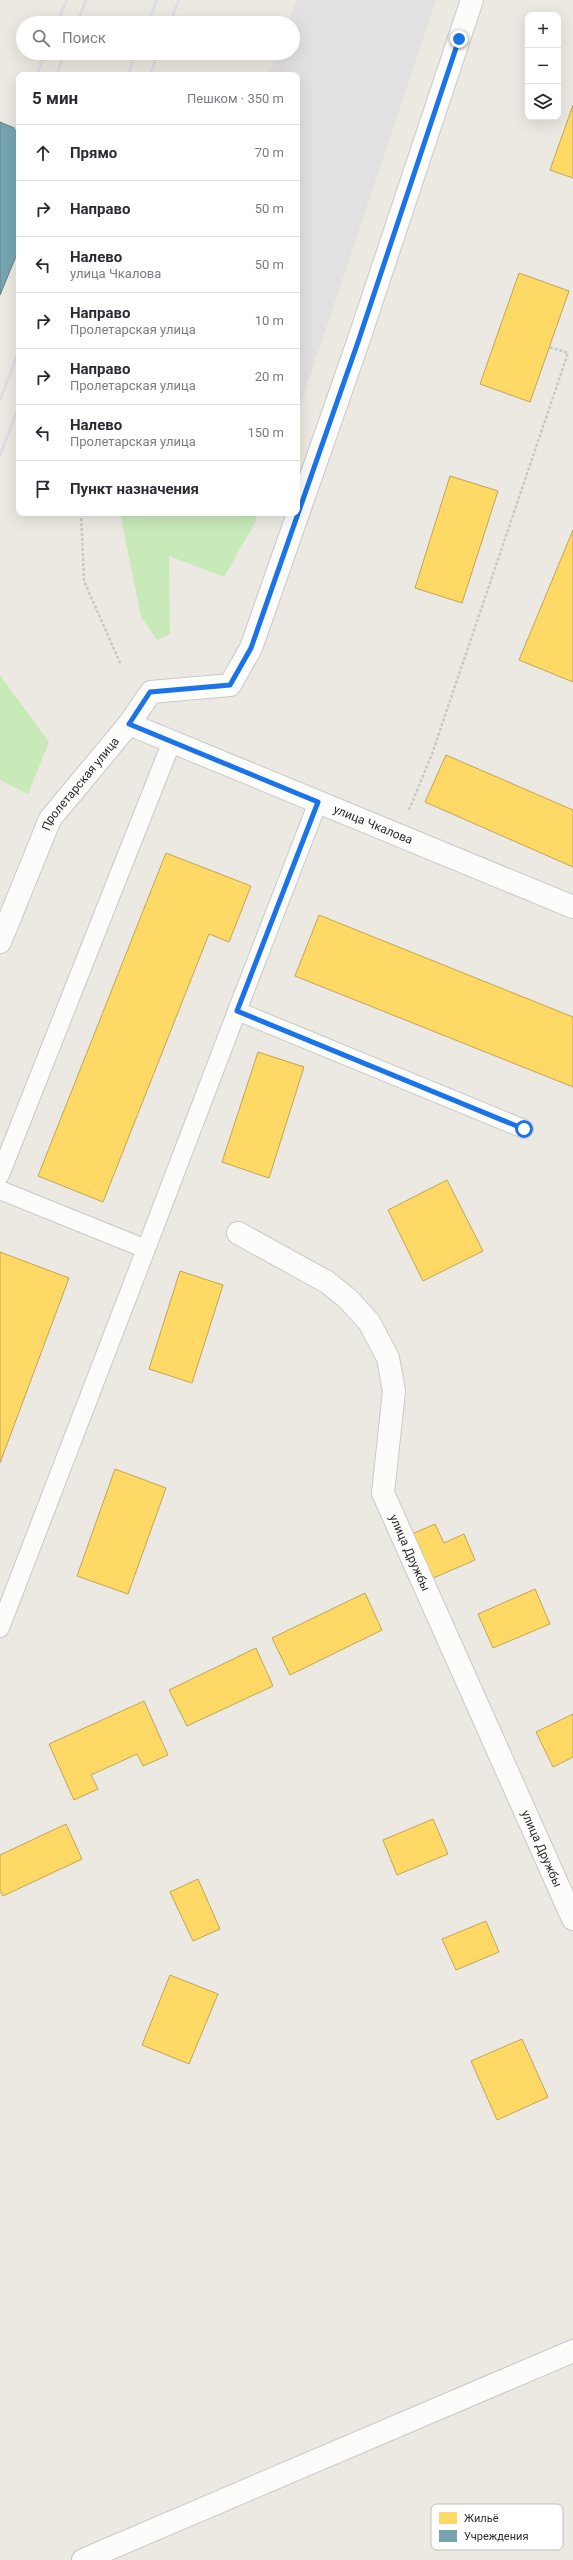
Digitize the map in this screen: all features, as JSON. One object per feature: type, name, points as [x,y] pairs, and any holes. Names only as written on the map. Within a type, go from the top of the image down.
[{"type":"street","name":"Пролетарская улица","points":[[300,508],[358,342],[472,0]]},
{"type":"street","name":"Пролетарская улица","points":[[0,942],[50,819],[129,724],[150,692],[230,685],[251,648],[297,516]]},
{"type":"street","name":"улица Чкалова","points":[[129,724],[573,907]]},
{"type":"street","name":"улица Дружбы","points":[[238,1233],[327,1282],[348,1299],[370,1322],[388,1358],[394,1390],[383,1493],[573,1919]]},
{"type":"street","points":[[83,2560],[573,2351]]},
{"type":"lane","points":[[0,1175],[172,741]]},
{"type":"lane","points":[[0,1628],[318,802]]},
{"type":"lane","points":[[237,1011],[524,1129]]},
{"type":"lane","points":[[0,1190],[146,1249]]},
{"type":"path","points":[[399,835],[432,754],[568,353],[549,347]]},
{"type":"path","points":[[81,516],[84,582],[121,665]]},
{"type":"shaded area","points":[[296,0],[436,0],[300,406],[300,72],[270,72],[274,60],[300,60],[300,16],[290,16]]},
{"type":"green space","points":[[121,516],[256,516],[256,521],[224,577],[169,556],[170,634],[157,640],[141,617]]},
{"type":"green space","points":[[0,675],[49,742],[28,794],[0,780]]},
{"type":"building: Жильё","points":[[573,105],[573,178],[550,170]]},
{"type":"building: Жильё","points":[[519,273],[569,291],[530,402],[480,384]]},
{"type":"building: Жильё","points":[[450,476],[498,491],[462,603],[415,588]]},
{"type":"building: Жильё","points":[[573,530],[573,682],[519,660]]},
{"type":"building: Жильё","points":[[446,755],[573,810],[573,867],[425,802]]},
{"type":"building: Жильё","points":[[166,853],[251,886],[229,942],[209,934],[103,1202],[38,1176]]},
{"type":"building: Жильё","points":[[319,915],[573,1017],[573,1087],[295,976]]},
{"type":"building: Жильё","points":[[258,1052],[304,1067],[269,1178],[222,1162]]},
{"type":"building: Жильё","points":[[447,1180],[483,1251],[423,1281],[388,1210]]},
{"type":"building: Жильё","points":[[0,1252],[69,1278],[0,1463]]},
{"type":"building: Жильё","points":[[180,1271],[223,1285],[192,1383],[149,1369]]},
{"type":"building: Жильё","points":[[115,1469],[166,1488],[128,1594],[77,1576]]},
{"type":"building: Жильё","points":[[435,1524],[444,1543],[464,1534],[475,1560],[431,1579],[412,1534]]},
{"type":"building: Жильё","points":[[535,1589],[550,1624],[493,1648],[478,1614]]},
{"type":"building: Жильё","points":[[365,1593],[382,1630],[290,1675],[272,1638]]},
{"type":"building: Жильё","points":[[256,1648],[273,1686],[187,1726],[169,1690]]},
{"type":"building: Жильё","points":[[144,1701],[168,1755],[143,1766],[137,1754],[91,1775],[98,1789],[74,1800],[49,1744]]},
{"type":"building: Жильё","points":[[573,1714],[573,1757],[553,1767],[536,1732]]},
{"type":"building: Жильё","points":[[433,1819],[448,1854],[397,1875],[383,1840]]},
{"type":"building: Жильё","points":[[66,1824],[82,1859],[3,1896],[0,1891],[0,1855]]},
{"type":"building: Жильё","points":[[198,1879],[220,1929],[193,1941],[170,1892]]},
{"type":"building: Жильё","points":[[486,1921],[499,1952],[456,1970],[442,1939]]},
{"type":"building: Жильё","points":[[170,1975],[218,1994],[189,2064],[142,2045]]},
{"type":"building: Жильё","points":[[522,2039],[548,2097],[497,2120],[471,2061]]},
{"type":"building: Учреждения","points":[[0,122],[16,129],[16,256],[0,295]]},
{"type":"railway","points":[[60,16],[67,0]]},
{"type":"railway","points":[[80,16],[86,0]]},
{"type":"railway","points":[[151,16],[157,0]]},
{"type":"railway","points":[[173,16],[179,0]]},
{"type":"railway","points":[[38,72],[42,60]]},
{"type":"railway","points":[[57,72],[62,60]]},
{"type":"railway","points":[[129,72],[133,60]]},
{"type":"railway","points":[[151,72],[155,60]]},
{"type":"railway","points":[[0,400],[16,359]]},
{"type":"railway","points":[[0,455],[16,415]]},
{"type":"route","points":[[459,39],[358,342],[251,648],[230,685],[150,692],[129,724],[318,802],[237,1011],[524,1129]]}]
